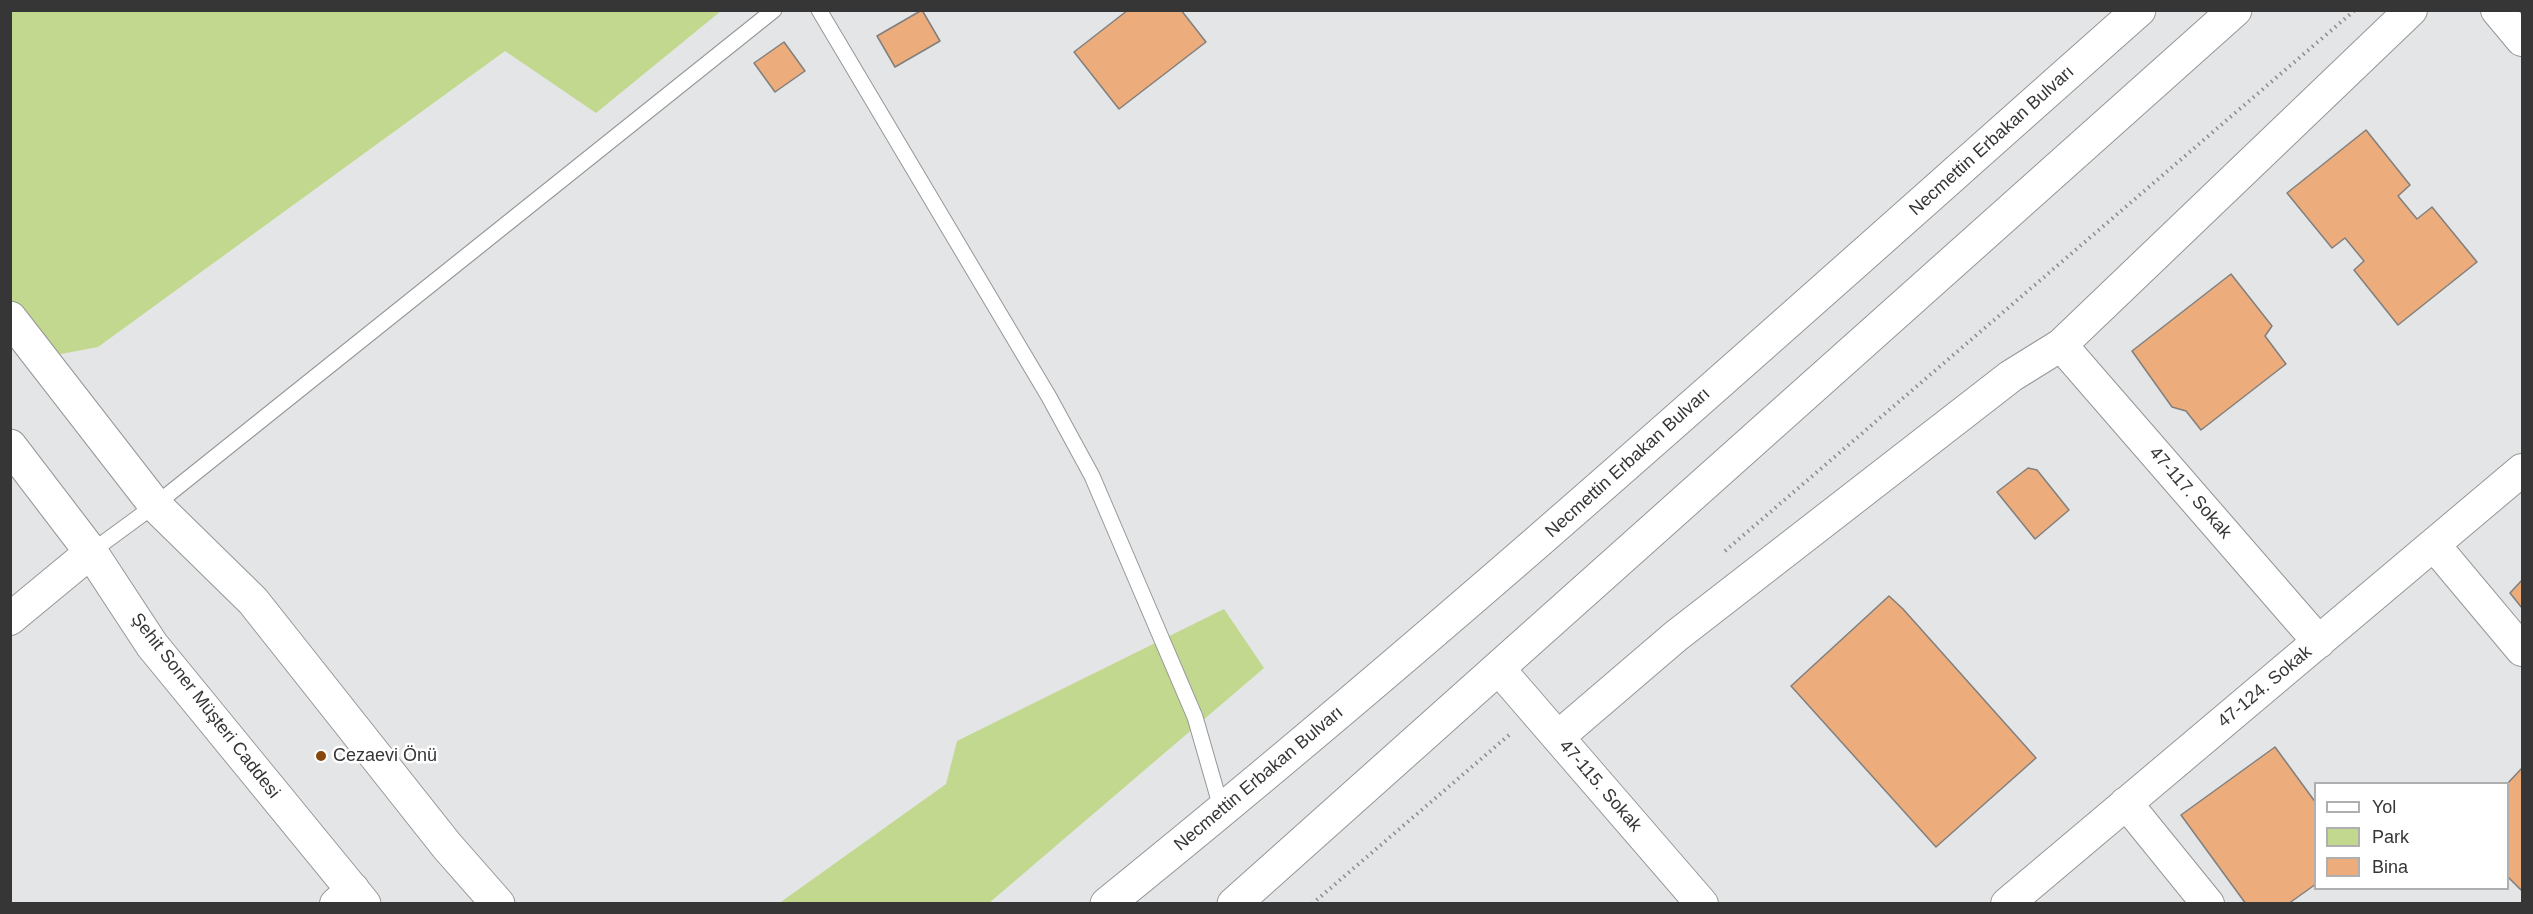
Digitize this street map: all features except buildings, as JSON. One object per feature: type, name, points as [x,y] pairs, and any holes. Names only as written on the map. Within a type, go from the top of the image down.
[{"type":"main road","name":"Necmettin Erbakan Bulvarı","points":[[1107,903],[1222,811],[1537,544],[2139,10]]},
{"type":"main road","points":[[1234,903],[2235,10]]},
{"type":"main road","points":[[10,318],[155,505],[253,601],[447,846],[498,903]]},
{"type":"main road","name":"Şehit Soner Müşteri Caddesi","points":[[10,446],[91,552],[152,645],[351,899]]},
{"type":"street","points":[[1558,737],[1685,629],[2010,376],[2061,345],[2411,10]]},
{"type":"street","points":[[2497,10],[2523,40]]},
{"type":"street","name":"47-117. Sokak","points":[[2061,345],[2319,642]]},
{"type":"street","name":"47-124. Sokak","points":[[2007,903],[2523,470]]},
{"type":"street","points":[[2434,544],[2523,650]]},
{"type":"street","points":[[10,619],[91,552]]},
{"type":"street","name":"47-115. Sokak","points":[[1498,668],[1702,903]]},
{"type":"street","points":[[2126,803],[2208,903]]},
{"type":"lane","points":[[91,552],[155,505],[774,10]]},
{"type":"lane","points":[[819,10],[1050,397],[1092,476],[1196,717],[1222,811]]},
{"type":"path","points":[[1718,556],[2355,10]]},
{"type":"path","points":[[1312,903],[1536,712]]},
{"type":"green space","points":[[11,11],[721,11],[596,113],[505,51],[98,347],[45,357],[11,313]]},
{"type":"green space","points":[[1224,609],[1264,668],[989,903],[778,904],[946,784],[957,741]]},
{"type":"place","name":"Cezaevi Önü","points":[[321,756]]}]
